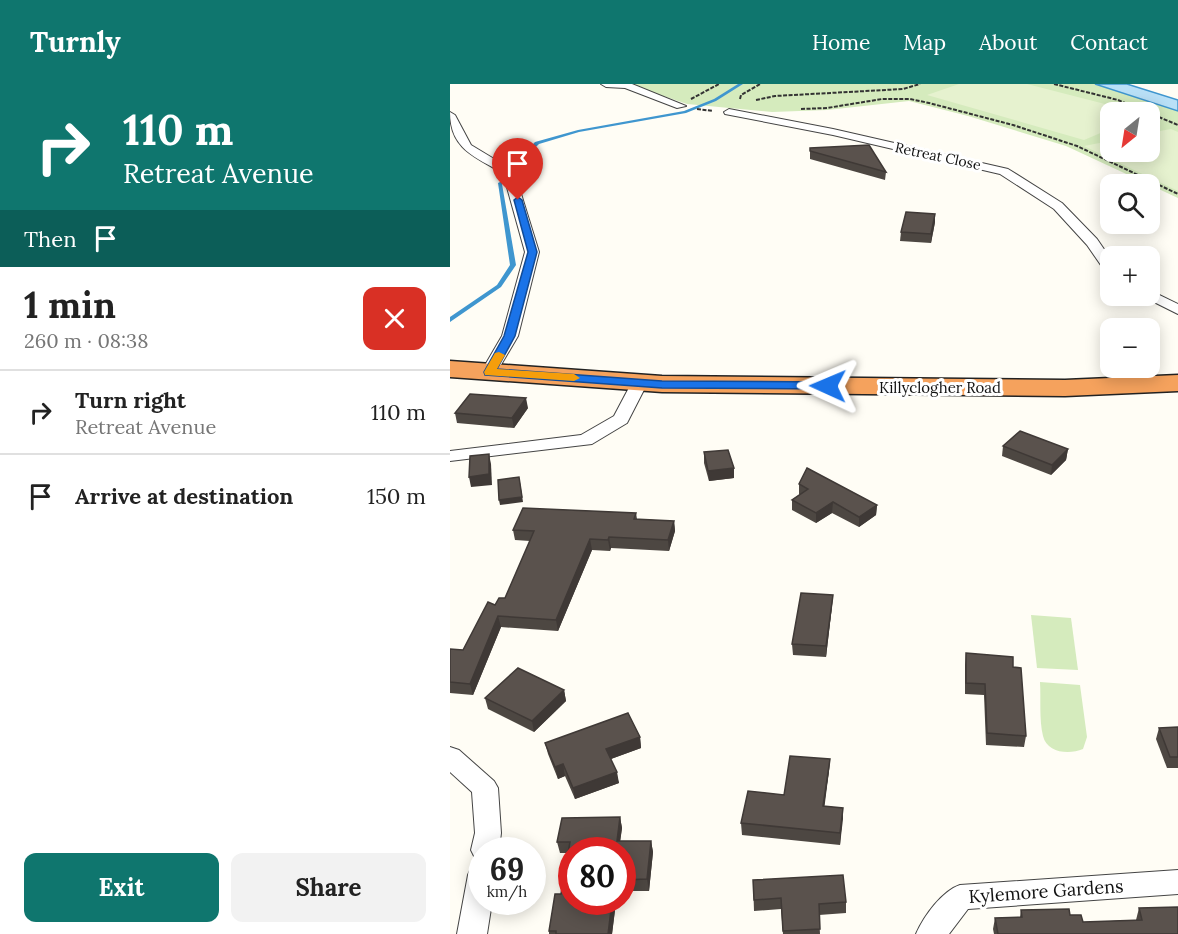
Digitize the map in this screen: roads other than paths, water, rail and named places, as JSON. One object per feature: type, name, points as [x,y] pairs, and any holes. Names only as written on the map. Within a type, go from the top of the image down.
[{"type":"highway","name":"Killyclogher Road","points":[[450,369],[640,382],[1065,388],[1178,383]]},
{"type":"street","points":[[606,84],[626,85],[681,105]]},
{"type":"street","name":"Retreat Close","points":[[729,112],[833,132],[1004,171],[1058,206],[1100,254]]},
{"type":"street","points":[[450,116],[466,147],[510,177],[532,252],[510,336],[489,372]]},
{"type":"street","points":[[1160,300],[1178,310]]},
{"type":"street","points":[[450,456],[586,440],[621,419],[640,382]]},
{"type":"street","points":[[450,756],[484,788],[487,837]]},
{"type":"street","name":"Kylemore Gardens","points":[[931,934],[960,897],[1178,882]]},
{"type":"street","points":[[472,934],[475,915]]},
{"type":"water","points":[[1095,84],[1127,84],[1178,100],[1178,111],[1160,105],[1160,102],[1150,102]]},
{"type":"waterway","points":[[450,320],[499,286],[513,265],[500,183],[520,174],[518,162],[537,143],[578,131],[685,112],[715,100],[741,84]]}]
